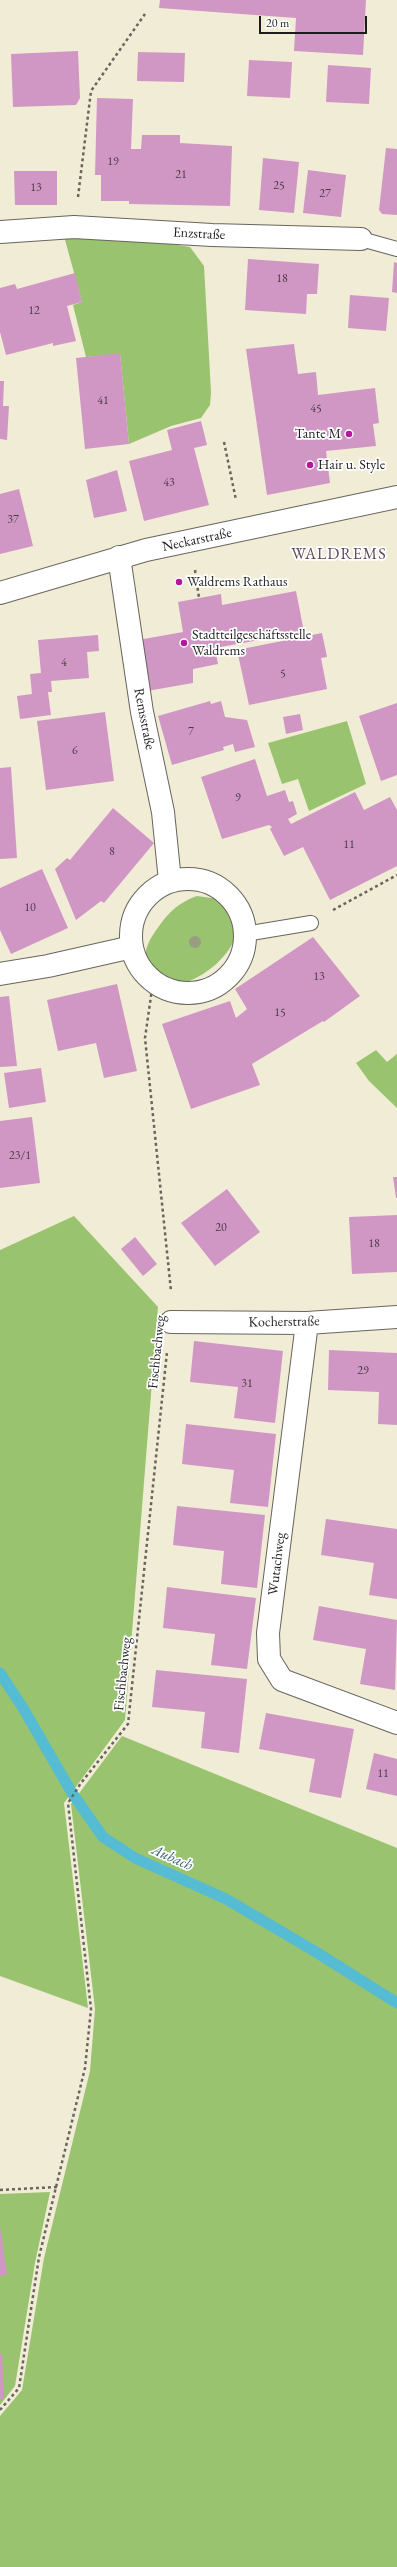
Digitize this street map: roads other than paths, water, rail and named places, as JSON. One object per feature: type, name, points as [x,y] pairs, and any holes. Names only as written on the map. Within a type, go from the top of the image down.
[{"type":"street","name":"Enzstraße","points":[[0,232],[74,227],[212,235],[361,239]]},
{"type":"street","name":"Neckarstraße","points":[[0,593],[120,557],[397,497]]},
{"type":"street","name":"Remsstraße","points":[[120,557],[142,712],[163,812],[170,881]]},
{"type":"street","points":[[184,878],[202,880],[218,888],[232,900],[242,915],[245,934],[240,957],[235,968],[222,982],[206,990],[188,993],[170,990],[153,982],[136,960],[130,933],[138,907],[146,896],[170,881],[184,878]]},
{"type":"street","points":[[0,974],[48,966],[132,947]]},
{"type":"street","name":"Kocherstraße","points":[[170,1322],[307,1323],[397,1317]]},
{"type":"street","name":"Wutachweg","points":[[307,1323],[268,1633],[269,1659],[282,1680],[397,1723]]},
{"type":"lane","name":"Enzstraße","points":[[361,239],[397,249]]},
{"type":"lane","points":[[245,934],[311,923]]},
{"type":"waterway","name":"Aubach","points":[[0,1673],[23,1708],[72,1793],[103,1837],[135,1858],[226,1899],[316,1952],[397,2003]]},
{"type":"place","name":"Tante M","points":[[349,434]]},
{"type":"place","name":"Hair u. Style","points":[[310,465]]},
{"type":"place","name":"Waldrems Rathaus","points":[[179,582]]},
{"type":"place","name":"Stadtteilgeschäftsstelle Waldrems","points":[[184,643]]},
{"type":"district","name":"WALDREMS","points":[[339,555]]}]
